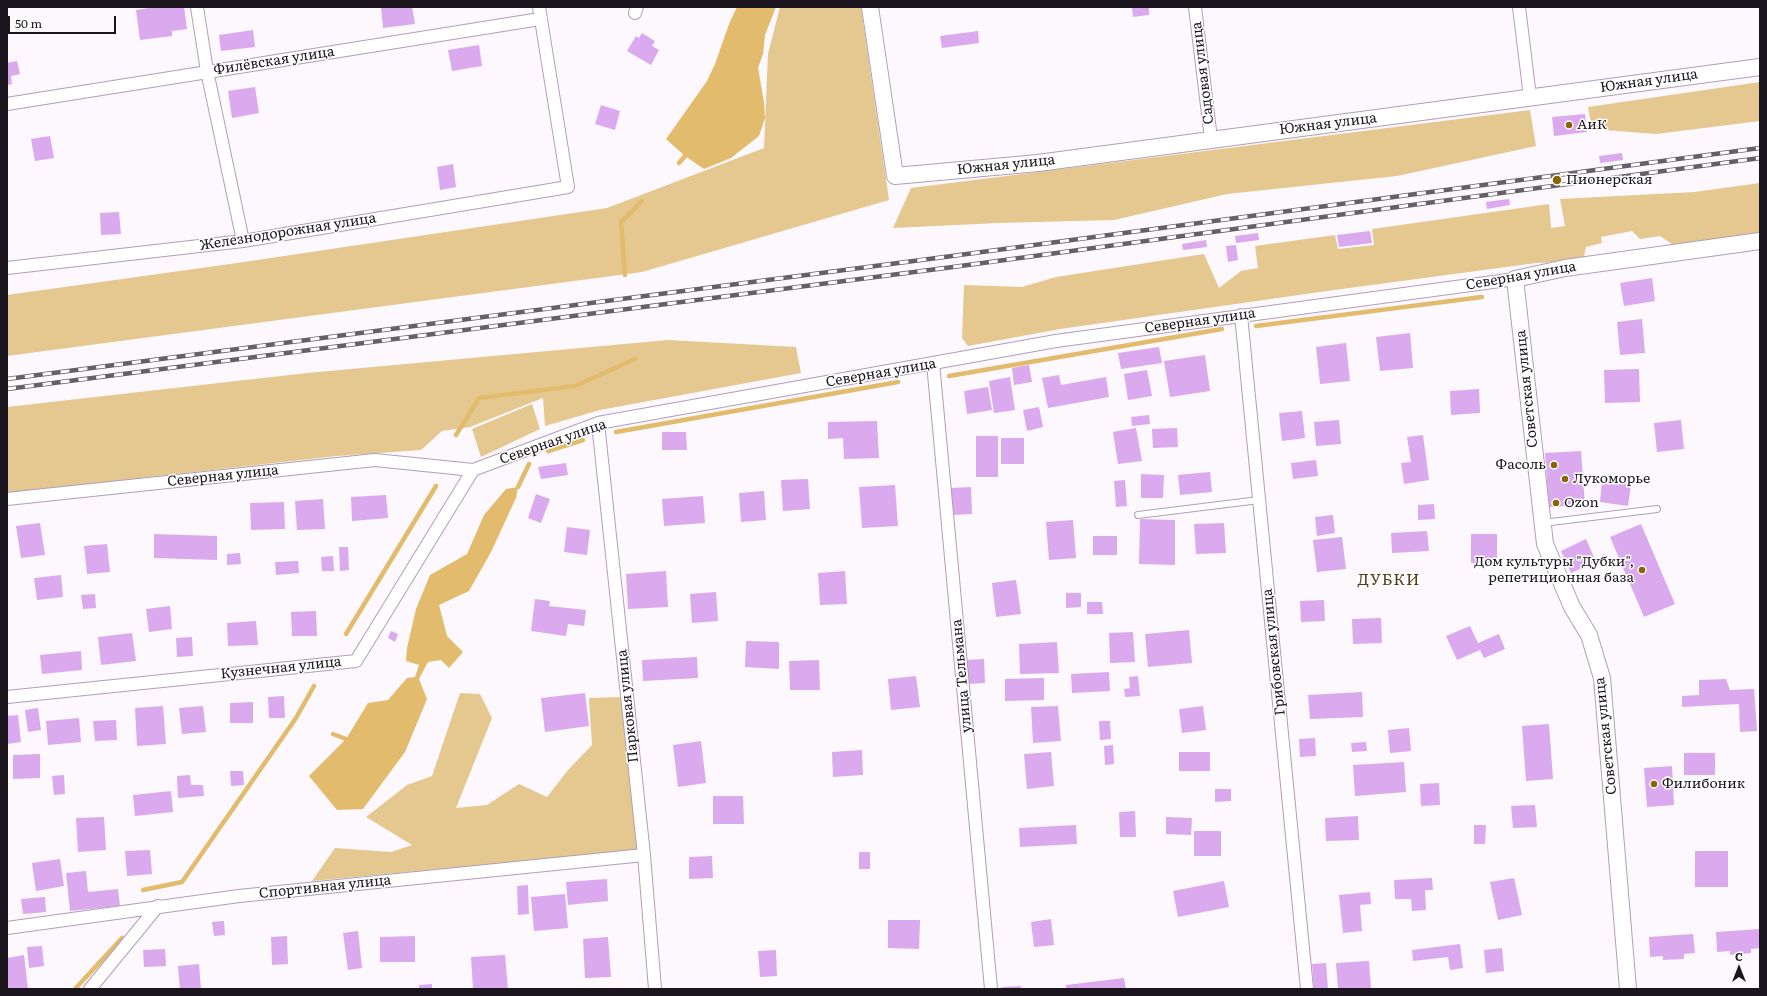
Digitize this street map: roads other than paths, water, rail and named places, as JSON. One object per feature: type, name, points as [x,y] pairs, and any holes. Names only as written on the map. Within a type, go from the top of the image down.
[{"type":"street","points":[[197,7],[207,71],[243,241]]},
{"type":"street","name":"Южная улица","points":[[870,7],[895,176],[1038,163],[1760,67]]},
{"type":"street","name":"Садовая улица","points":[[1195,7],[1211,139]]},
{"type":"street","points":[[1520,7],[1530,97]]},
{"type":"street","name":"Филёвская улица","points":[[7,104],[540,13]]},
{"type":"street","name":"Железнодорожная улица","points":[[7,268],[243,241],[568,187],[540,13]]},
{"type":"street","name":"Северная улица","points":[[7,499],[376,460],[474,470],[598,423],[1056,341],[1515,279],[1565,268],[1760,241]]},
{"type":"street","name":"Советская улица","points":[[1515,279],[1545,544],[1572,607],[1589,635],[1602,678],[1628,989]]},
{"type":"street","name":"Грибовская улица","points":[[1241,315],[1307,989]]},
{"type":"street","name":"улица Тельмана","points":[[933,363],[991,989]]},
{"type":"street","name":"Парковая улица","points":[[598,423],[644,855],[654,989]]},
{"type":"street","name":"Кузнечная улица","points":[[7,697],[356,660],[474,470]]},
{"type":"street","name":"Спортивная улица","points":[[7,928],[239,896],[644,855]]},
{"type":"street","points":[[90,989],[158,906]]},
{"type":"lane","points":[[1138,515],[1259,500]]},
{"type":"lane","points":[[1542,523],[1657,509]]},
{"type":"waterway","points":[[679,163],[685,156]]},
{"type":"waterway","points":[[625,275],[621,222],[642,201]]},
{"type":"waterway","points":[[1256,326],[1482,297]]},
{"type":"waterway","points":[[949,376],[1222,329]]},
{"type":"waterway","points":[[456,435],[479,398],[575,386],[635,359]]},
{"type":"waterway","points":[[616,432],[898,382]]},
{"type":"waterway","points":[[548,451],[583,440]]},
{"type":"waterway","points":[[518,487],[529,464]]},
{"type":"waterway","points":[[346,634],[436,486]]},
{"type":"waterway","points":[[143,890],[182,882],[296,718],[314,686]]},
{"type":"waterway","points":[[333,734],[346,739]]},
{"type":"waterway","points":[[75,989],[122,938]]},
{"type":"railway","points":[[7,379],[952,256],[1760,148]]},
{"type":"railway","points":[[7,389],[953,267],[1760,158]]},
{"type":"place","name":"АиК","points":[[1569,125]]},
{"type":"place","name":"Пионерская","points":[[1557,180]]},
{"type":"place","name":"Фасоль","points":[[1554,465]]},
{"type":"place","name":"Лукоморье","points":[[1565,479]]},
{"type":"place","name":"Ozon","points":[[1556,503]]},
{"type":"place","name":"Дом культуры \"Дубки\", репетиционная база","points":[[1642,570]]},
{"type":"place","name":"Филибоник","points":[[1654,784]]},
{"type":"district","name":"ДУБКИ","points":[[1389,580]]}]
